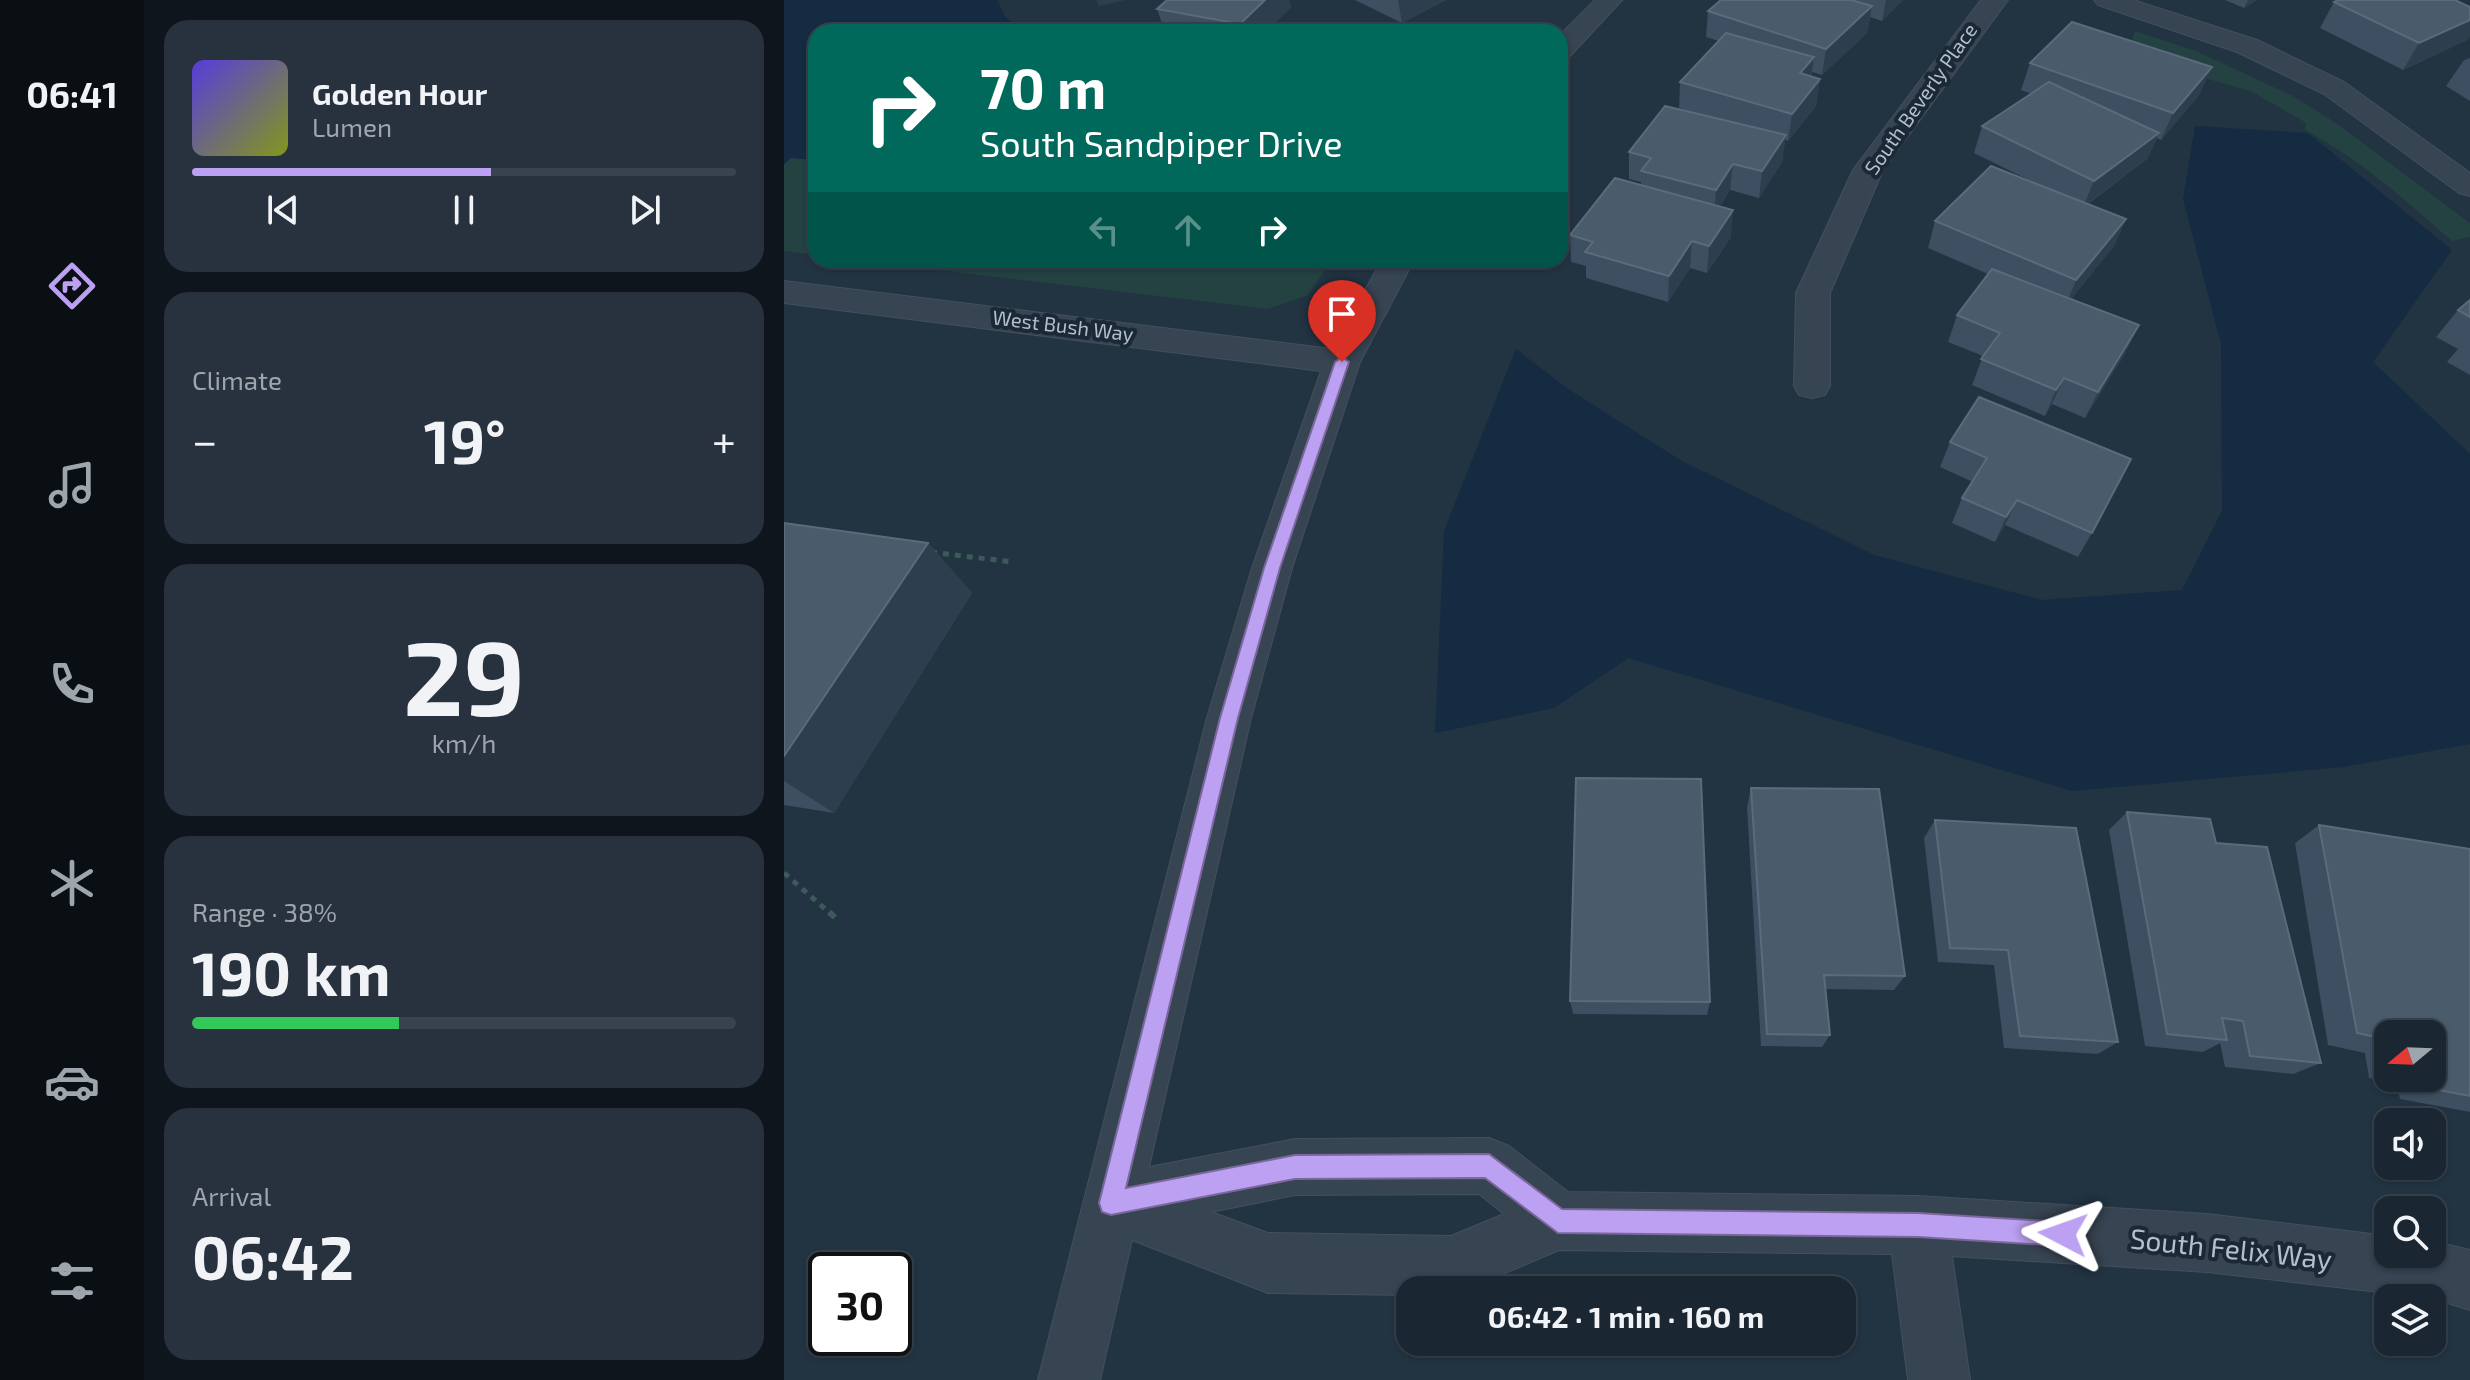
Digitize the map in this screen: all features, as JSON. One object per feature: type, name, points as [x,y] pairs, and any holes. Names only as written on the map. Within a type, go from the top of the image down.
[{"type":"street","points":[[1568,42],[1609,0]]},
{"type":"street","name":"South Beverly Place","points":[[1812,386],[1813,293],[1868,170],[1969,30],[1995,0]]},
{"type":"street","points":[[2107,0],[2247,46],[2334,88],[2470,187]]},
{"type":"street","points":[[1069,1380],[1229,718],[1272,568],[1342,362],[1394,268]]},
{"type":"street","name":"West Bush Way","points":[[784,292],[1342,362]]},
{"type":"street","points":[[1111,1203],[1295,1167],[1489,1166],[1558,1221]]},
{"type":"street","name":"South Felix Way","points":[[1111,1203],[1268,1263],[1451,1266],[1558,1221],[1918,1225],[2207,1243],[2432,1271],[2470,1280]]},
{"type":"street","points":[[1918,1225],[1939,1380]]},
{"type":"path","points":[[926,552],[1012,562]]},
{"type":"path","points":[[784,873],[840,922]]},
{"type":"green space","points":[[2135,31],[2196,51],[2293,96],[2336,123],[2470,223],[2470,237],[2452,241],[2364,167],[2305,130],[2306,123],[2251,91],[2197,76],[2130,47]]},
{"type":"green space","points":[[791,158],[808,159],[808,254],[784,251],[784,164]]},
{"type":"green space","points":[[921,268],[1327,268],[1308,295],[1268,309]]},
{"type":"water","points":[[784,0],[997,0],[1006,18],[1014,24],[808,24],[808,159],[791,158],[784,164]]},
{"type":"water","points":[[2195,126],[2308,133],[2452,250],[2373,362],[2470,454],[2470,744],[2344,767],[2072,791],[1628,658],[1554,708],[1435,733],[1444,531],[1516,349],[1568,389],[1682,461],[1874,555],[2041,600],[2182,590],[2222,511],[2221,344],[2183,199]]},
{"type":"building","points":[[1167,0],[1265,0],[1240,24],[1157,9]]},
{"type":"building","points":[[1721,0],[1851,0],[1872,6],[1826,49],[1708,11]]},
{"type":"building","points":[[2455,0],[2470,7],[2470,20],[2419,43],[2334,2]]},
{"type":"building","points":[[2072,22],[2212,67],[2173,113],[2030,63]]},
{"type":"building","points":[[1726,33],[1814,57],[1800,73],[1820,79],[1792,114],[1680,82]]},
{"type":"building","points":[[2049,82],[2159,133],[2094,181],[1982,126]]},
{"type":"building","points":[[1665,106],[1786,135],[1762,171],[1733,164],[1716,190],[1641,171],[1651,158],[1629,152]]},
{"type":"building","points":[[1991,166],[2126,219],[2076,280],[1935,221]]},
{"type":"building","points":[[1615,178],[1733,210],[1709,246],[1692,241],[1669,276],[1585,252],[1593,242],[1570,235]]},
{"type":"building","points":[[1992,269],[2139,325],[2098,392],[2064,378],[2056,390],[1981,359],[2000,333],[1957,315]]},
{"type":"building","points":[[2470,300],[2470,317],[2458,310]]},
{"type":"building","points":[[1979,397],[2131,459],[2092,533],[2017,500],[2006,517],[1962,498],[1987,458],[1950,442]]},
{"type":"building","points":[[784,523],[928,543],[784,756]]},
{"type":"building","points":[[1576,778],[1701,779],[1710,1002],[1570,1001]]},
{"type":"building","points":[[1751,788],[1879,789],[1905,976],[1824,975],[1830,1035],[1767,1034]]},
{"type":"building","points":[[2127,812],[2210,819],[2216,843],[2267,847],[2321,1063],[2250,1056],[2243,1021],[2222,1018],[2227,1040],[2167,1034]]},
{"type":"building","points":[[1935,820],[2076,828],[2118,1042],[2020,1036],[2008,950],[1950,948]]},
{"type":"building","points":[[2319,825],[2470,849],[2470,1096],[2446,1091],[2446,1020],[2374,1020],[2374,1037],[2357,1033]]},
{"type":"route","points":[[1342,362],[1272,568],[1229,718],[1111,1203],[1295,1167],[1489,1166],[1558,1221],[1918,1225],[2063,1234]]}]
